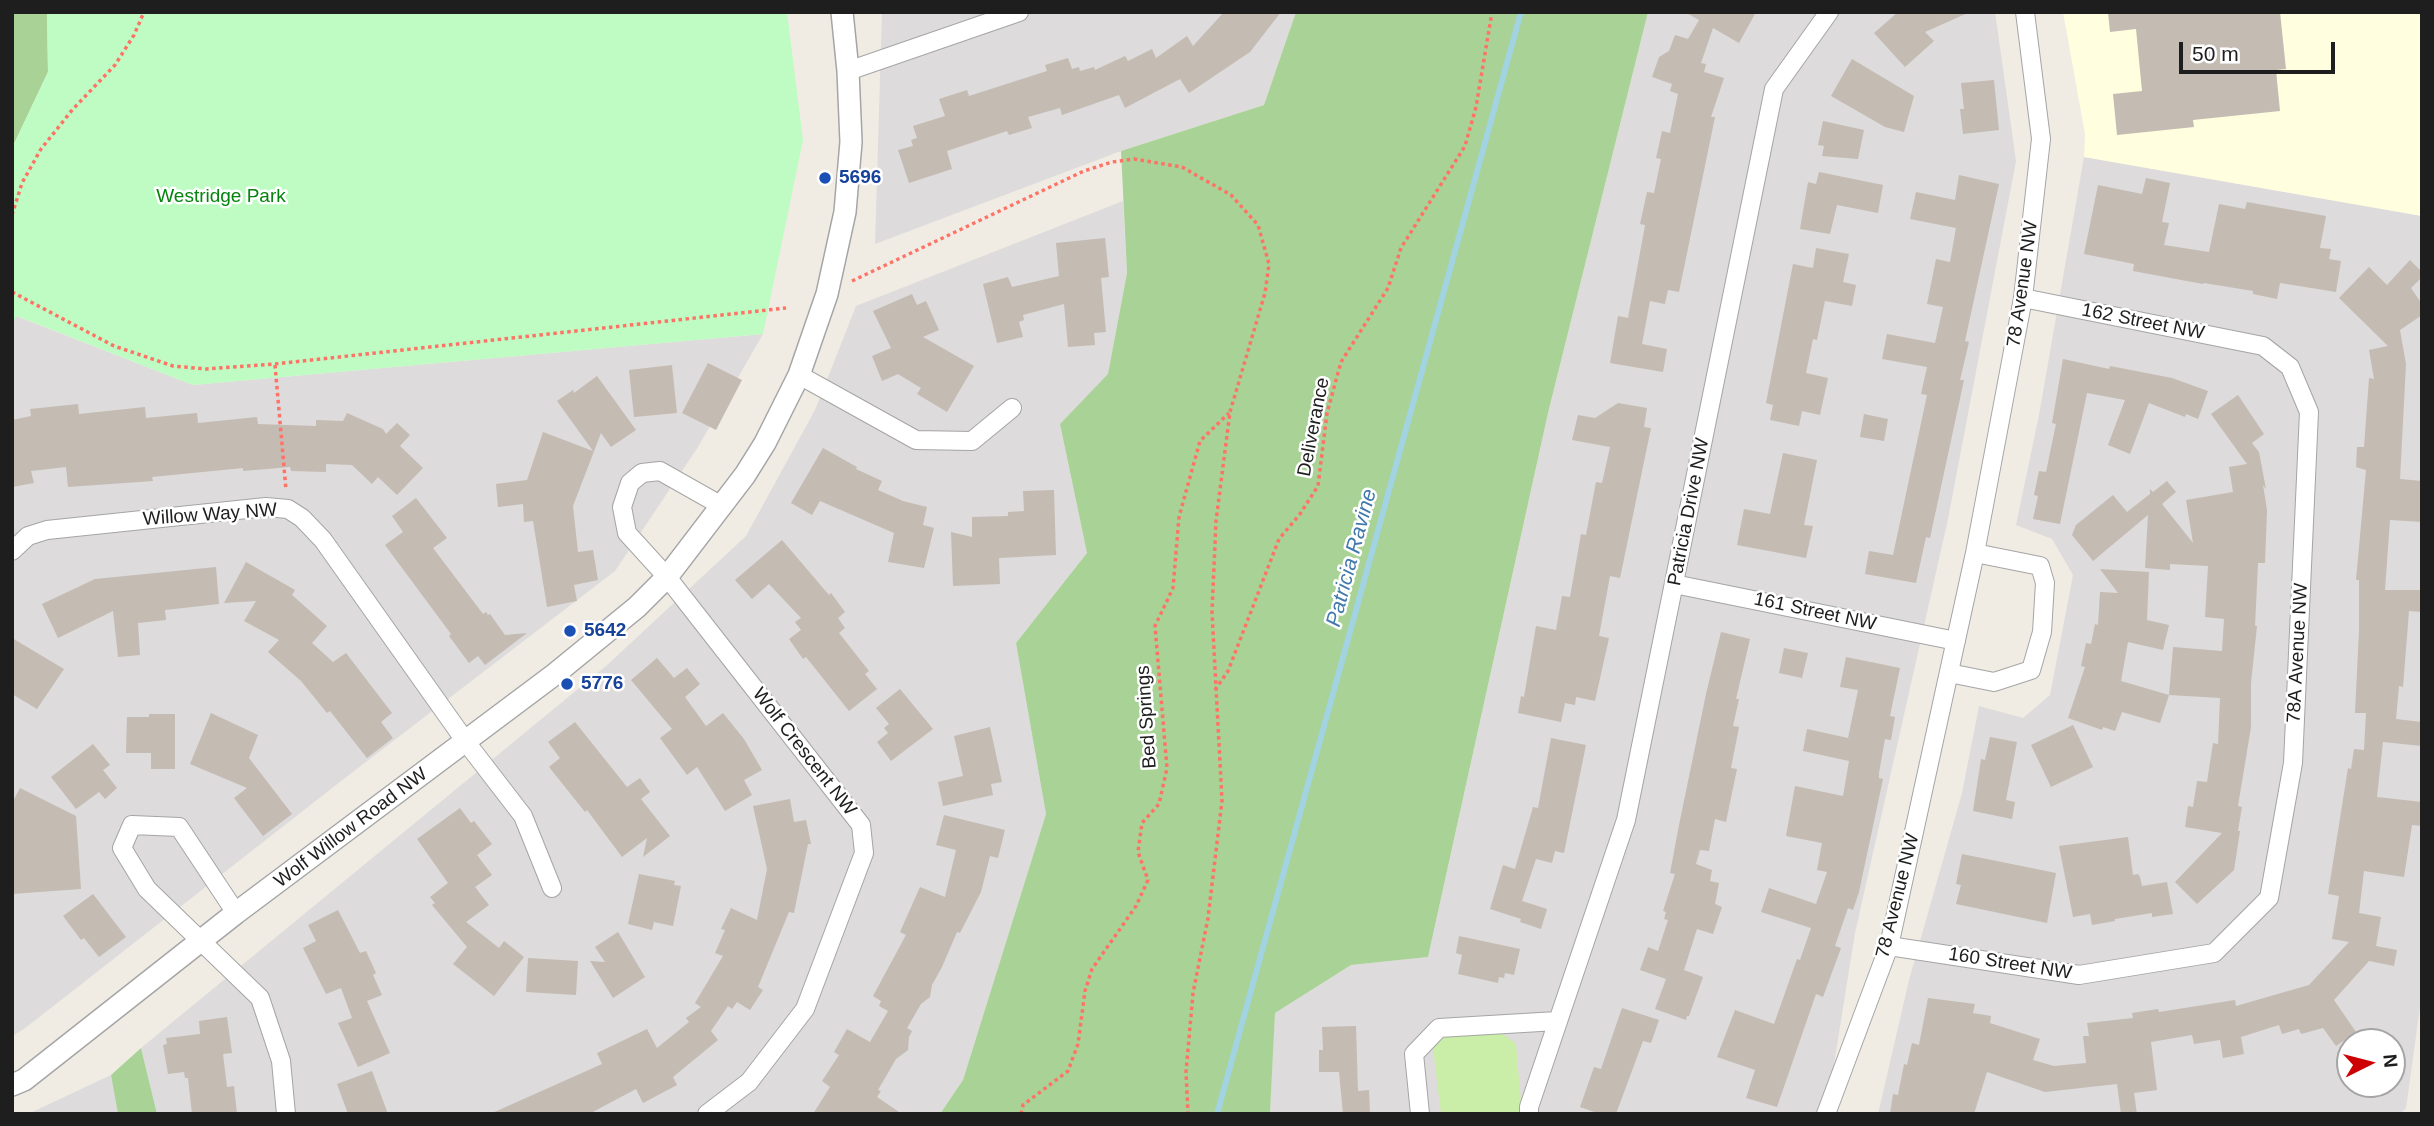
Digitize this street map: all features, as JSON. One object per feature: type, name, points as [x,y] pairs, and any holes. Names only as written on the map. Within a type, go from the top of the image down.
[{"type":"street","name":"Wolf Willow Road NW","points":[[12,1085],[23,1080],[236,913],[466,742],[617,624],[667,577],[722,506],[765,443],[799,375],[827,294],[845,212],[851,142],[842,12]]},
{"type":"street","points":[[848,71],[1019,12]]},
{"type":"street","name":"Patricia Drive NW","points":[[1529,1114],[1557,1021],[1626,820],[1774,89],[1829,12]]},
{"type":"street","name":"78 Avenue NW","points":[[1826,1114],[1889,946],[1975,553],[2023,298],[2041,139],[2025,12]]},
{"type":"street","name":"162 Street NW","points":[[2023,298],[2263,346]]},
{"type":"street","name":"78A Avenue NW","points":[[2214,953],[2269,898],[2293,762],[2309,412],[2291,367],[2263,346]]},
{"type":"street","points":[[799,375],[916,440],[972,441],[1012,408]]},
{"type":"street","points":[[667,577],[627,533],[622,507],[630,483],[642,473],[660,471],[722,506]]},
{"type":"street","name":"Willow Way NW","points":[[12,551],[28,536],[47,530],[266,507],[288,509],[302,518],[323,540],[466,742]]},
{"type":"street","points":[[1950,673],[1994,682],[2031,670],[2042,632],[2045,583],[2040,566],[1975,553]]},
{"type":"street","name":"Wolf Crescent NW","points":[[667,577],[860,825],[864,853],[805,1009],[749,1083],[707,1114]]},
{"type":"street","name":"161 Street NW","points":[[1674,584],[1956,641]]},
{"type":"street","points":[[466,742],[523,816],[552,888]]},
{"type":"street","points":[[236,913],[179,828],[132,825],[122,848],[147,889],[260,998],[282,1061],[286,1114]]},
{"type":"street","name":"160 Street NW","points":[[1889,946],[2079,975],[2214,953]]},
{"type":"street","points":[[1420,1114],[1414,1054],[1439,1028],[1557,1021]]},
{"type":"path","points":[[12,215],[22,183],[41,149],[73,108],[115,65],[134,35],[144,12]]},
{"type":"path","name":"Deliverance","points":[[1215,691],[1228,671],[1279,539],[1318,486],[1327,413],[1340,362],[1388,288],[1401,248],[1465,146],[1476,107],[1492,12]]},
{"type":"path","points":[[850,282],[1084,171],[1112,162],[1134,159],[1182,167],[1231,195],[1258,225],[1269,264],[1265,293],[1230,412],[1216,521],[1212,612],[1222,801],[1208,918],[1193,993],[1186,1072],[1188,1114]]},
{"type":"path","points":[[12,292],[114,346],[173,366],[206,369],[275,364],[786,309]]},
{"type":"path","points":[[275,364],[288,509]]},
{"type":"path","name":"Bed Springs","points":[[1021,1114],[1023,1105],[1068,1071],[1078,1044],[1085,991],[1092,969],[1136,906],[1148,880],[1138,852],[1142,822],[1159,804],[1167,768],[1155,626],[1173,588],[1179,517],[1200,441],[1230,412]]},
{"type":"shaded area","points":[[882,12],[1296,12],[1264,105],[1121,151],[875,244]]},
{"type":"shaded area","points":[[1648,12],[1995,12],[2016,161],[1948,519],[1855,933],[1826,1114],[1270,1114],[1275,1013],[1351,965],[1428,957],[1548,413]]},
{"type":"shaded area","points":[[2063,12],[2422,12],[2422,216],[2084,157],[2085,134]]},
{"type":"shaded area","points":[[2084,157],[2422,216],[2422,993],[2406,1108],[2400,1114],[1878,1114],[1909,980],[1962,793],[1979,706],[2023,718],[2050,695],[2073,575],[2052,539],[2016,525],[2039,415]]},
{"type":"shaded area","points":[[1123,201],[1127,273],[1108,375],[1060,424],[1087,553],[1016,643],[1046,814],[963,1080],[940,1114],[157,1114],[141,1048],[606,666],[746,536],[815,410],[856,306]]},
{"type":"shaded area","points":[[16,316],[193,385],[763,334],[698,447],[615,571],[12,1036],[12,323]]},
{"type":"shaded area","points":[[111,1075],[118,1114],[28,1114]]},
{"type":"green space","points":[[12,12],[47,12],[48,72],[12,148]]},
{"type":"green space","name":"Westridge Park","points":[[47,12],[787,12],[803,140],[763,334],[193,385],[17,316],[12,323],[12,148],[48,72]]},
{"type":"green space","points":[[1296,12],[1648,12],[1548,413],[1428,957],[1351,965],[1275,1013],[1270,1114],[940,1114],[963,1080],[1046,814],[1016,643],[1087,553],[1060,424],[1108,374],[1127,273],[1121,151],[1264,105]]},
{"type":"green space","points":[[1447,1034],[1503,1034],[1516,1044],[1522,1114],[1441,1114],[1433,1048]]},
{"type":"green space","points":[[141,1048],[157,1114],[118,1114],[111,1075]]},
{"type":"building","points":[[1224,12],[1281,12],[1250,52],[1189,93],[1180,79],[1125,108],[1119,95],[1062,115],[1060,108],[1028,117],[1032,128],[1009,135],[1007,131],[947,151],[952,169],[909,183],[898,150],[913,146],[911,140],[917,138],[913,126],[945,116],[939,99],[967,90],[969,96],[1047,71],[1045,65],[1068,58],[1072,69],[1079,67],[1080,71],[1094,67],[1095,70],[1125,56],[1128,61],[1152,49],[1156,58],[1187,36],[1193,46]]},
{"type":"building","points":[[1685,12],[1756,12],[1739,43],[1713,28],[1701,63],[1706,64],[1704,72],[1724,78],[1711,117],[1715,117],[1679,292],[1668,290],[1665,304],[1650,301],[1642,344],[1667,349],[1663,372],[1610,363],[1618,316],[1628,318],[1645,225],[1640,224],[1647,192],[1654,193],[1661,159],[1656,158],[1662,131],[1670,133],[1678,94],[1670,91],[1672,84],[1652,77],[1659,57],[1669,51],[1675,35],[1688,39],[1699,20]]},
{"type":"building","points":[[1898,12],[1970,12],[1925,32],[1934,41],[1905,67],[1874,33]]},
{"type":"building","points":[[2108,12],[2280,12],[2286,69],[2276,70],[2280,111],[2193,120],[2194,127],[2117,135],[2113,94],[2142,91],[2136,29],[2110,32]]},
{"type":"building","points":[[1852,59],[1914,96],[1904,132],[1885,127],[1831,96]]},
{"type":"building","points":[[1994,80],[1999,130],[1963,134],[1961,83]]},
{"type":"building","points":[[1823,121],[1864,130],[1858,159],[1822,156],[1824,146],[1818,145]]},
{"type":"building","points":[[1819,172],[1883,185],[1878,213],[1837,205],[1830,234],[1800,229],[1808,182],[1816,184]]},
{"type":"building","points":[[1959,175],[1999,184],[1965,341],[1969,342],[1960,380],[1964,380],[1930,538],[1926,537],[1916,583],[1865,574],[1869,551],[1893,555],[1927,395],[1921,394],[1927,367],[1882,359],[1887,334],[1935,343],[1943,307],[1927,304],[1936,259],[1950,262],[1956,228],[1910,219],[1916,192],[1955,200]]},
{"type":"building","points":[[2146,178],[2170,183],[2162,222],[2169,223],[2164,245],[2209,252],[2219,204],[2245,209],[2247,202],[2326,216],[2320,248],[2331,249],[2329,259],[2341,261],[2336,292],[2280,283],[2277,299],[2253,294],[2253,291],[2133,271],[2134,264],[2084,254],[2098,185],[2142,194]]},
{"type":"building","points":[[1105,238],[1109,277],[1101,278],[1106,332],[1094,333],[1095,345],[1068,347],[1064,304],[1023,315],[1024,320],[1019,322],[1023,337],[997,343],[983,284],[1008,277],[1012,287],[1059,276],[1056,243]]},
{"type":"building","points":[[1816,248],[1849,254],[1843,282],[1856,285],[1852,306],[1825,301],[1817,340],[1813,339],[1806,373],[1828,378],[1820,415],[1802,411],[1799,426],[1770,420],[1773,405],[1766,403],[1793,264],[1813,268]]},
{"type":"building","points":[[2410,260],[2422,272],[2422,277],[2411,288],[2422,304],[2422,315],[2400,330],[2406,364],[2400,479],[2422,481],[2422,522],[2390,520],[2385,590],[2422,590],[2422,612],[2409,611],[2403,687],[2399,686],[2396,719],[2422,722],[2422,746],[2383,742],[2377,797],[2422,802],[2422,826],[2412,825],[2404,877],[2364,871],[2359,913],[2381,917],[2376,946],[2397,950],[2394,966],[2369,961],[2334,1000],[2353,1028],[2336,1028],[2336,1046],[2323,1028],[2301,1034],[2299,1029],[2282,1034],[2279,1025],[2241,1037],[2244,1054],[2223,1058],[2220,1040],[2194,1044],[2192,1035],[2151,1042],[2157,1090],[2134,1093],[2137,1114],[2121,1114],[2117,1084],[2045,1092],[1987,1072],[1974,1114],[1890,1114],[1893,1094],[1898,1095],[1904,1064],[1907,1065],[1912,1043],[1919,1045],[1928,998],[1975,1004],[1973,1013],[1991,1016],[1990,1023],[2040,1039],[2033,1060],[2054,1066],[2086,1063],[2083,1036],[2089,1036],[2087,1023],[2133,1018],[2132,1013],[2158,1009],[2159,1012],[2235,1000],[2236,1006],[2309,985],[2349,942],[2332,939],[2339,896],[2328,894],[2348,768],[2351,769],[2354,749],[2364,750],[2366,713],[2355,713],[2359,631],[2359,580],[2356,580],[2366,470],[2356,467],[2357,447],[2364,447],[2369,378],[2374,379],[2369,350],[2388,346],[2339,298],[2369,267],[2387,285]]},
{"type":"building","points":[[912,294],[917,305],[926,301],[939,330],[923,337],[974,366],[947,412],[917,394],[921,388],[898,374],[882,381],[872,356],[891,348],[873,311]]},
{"type":"building","points":[[2063,359],[2172,378],[2208,391],[2198,419],[2186,414],[2185,417],[2149,403],[2130,454],[2108,445],[2125,400],[2087,393],[2060,524],[2033,519],[2038,496],[2034,495],[2039,471],[2046,472],[2056,424],[2052,423]]},
{"type":"building","points":[[708,363],[742,380],[716,430],[682,413]]},
{"type":"building","points":[[672,365],[677,413],[634,417],[629,370]]},
{"type":"building","points":[[597,376],[636,430],[611,447],[601,433],[573,506],[578,552],[593,550],[598,580],[574,585],[577,601],[547,607],[533,521],[524,522],[523,504],[498,507],[496,484],[527,480],[543,432],[593,451],[557,401],[573,390],[574,393]]},
{"type":"building","points":[[2238,395],[2264,434],[2252,443],[2259,452],[2266,489],[2263,485],[2267,510],[2265,563],[2258,563],[2251,727],[2238,806],[2242,807],[2234,870],[2197,904],[2175,882],[2222,833],[2185,827],[2188,806],[2193,807],[2197,781],[2207,782],[2213,743],[2218,744],[2220,698],[2169,695],[2173,647],[2222,651],[2224,619],[2205,617],[2208,566],[2170,564],[2170,570],[2145,568],[2148,515],[2093,561],[2072,535],[2076,525],[2113,495],[2127,512],[2150,494],[2150,489],[2153,492],[2167,481],[2176,492],[2162,504],[2193,543],[2186,500],[2233,492],[2229,467],[2247,464],[2211,414]]},
{"type":"building","points":[[1618,403],[1647,408],[1644,427],[1651,428],[1620,578],[1610,576],[1599,636],[1609,638],[1595,701],[1576,697],[1575,705],[1565,703],[1561,722],[1518,713],[1521,696],[1524,697],[1536,626],[1556,630],[1562,596],[1570,597],[1581,534],[1586,535],[1596,482],[1602,483],[1610,447],[1572,440],[1578,415],[1595,418]]},
{"type":"building","points":[[78,404],[79,414],[145,407],[146,418],[197,413],[198,423],[257,417],[258,424],[316,426],[316,420],[343,421],[347,413],[383,429],[386,434],[397,423],[410,435],[400,446],[423,468],[397,495],[378,477],[372,484],[352,465],[326,464],[326,472],[291,471],[290,467],[243,471],[243,468],[152,477],[153,481],[68,487],[66,467],[31,471],[34,483],[12,487],[12,420],[31,416],[30,409]]},
{"type":"building","points":[[1864,414],[1888,419],[1884,441],[1860,437]]},
{"type":"building","points":[[823,448],[857,467],[856,469],[882,481],[878,490],[903,501],[927,507],[923,525],[934,528],[924,568],[888,562],[894,533],[820,501],[812,515],[791,503]]},
{"type":"building","points":[[1783,453],[1817,460],[1804,525],[1813,526],[1806,558],[1737,545],[1744,509],[1770,514]]},
{"type":"building","points":[[1054,490],[1056,555],[999,558],[1000,584],[953,586],[951,532],[972,537],[972,517],[1008,516],[1008,512],[1024,511],[1023,491]]},
{"type":"building","points":[[416,498],[447,538],[433,548],[483,614],[490,614],[505,635],[527,633],[485,665],[478,656],[469,663],[449,636],[451,634],[385,545],[403,532],[392,516]]},
{"type":"building","points":[[782,540],[845,612],[838,618],[845,628],[839,633],[869,671],[865,674],[877,689],[849,711],[789,639],[801,630],[795,622],[801,618],[769,584],[752,599],[735,580]]},
{"type":"building","points":[[246,562],[295,590],[292,595],[327,626],[312,643],[333,662],[346,653],[392,713],[381,722],[393,738],[367,758],[330,711],[327,713],[301,681],[268,652],[279,640],[244,621],[256,601],[224,603]]},
{"type":"building","points":[[216,567],[219,604],[165,610],[166,620],[138,623],[140,655],[118,657],[113,611],[58,638],[42,604],[95,579]]},
{"type":"building","points":[[2100,569],[2149,572],[2147,620],[2169,625],[2163,650],[2128,642],[2121,681],[2169,695],[2160,723],[2122,712],[2115,731],[2103,727],[2102,730],[2068,718],[2085,667],[2081,666],[2086,643],[2091,644],[2095,624],[2098,625],[2100,592],[2118,593]]},
{"type":"building","points":[[1721,632],[1750,639],[1736,699],[1739,699],[1733,726],[1739,727],[1731,768],[1737,769],[1726,822],[1715,819],[1709,851],[1700,850],[1696,864],[1712,870],[1710,881],[1719,883],[1715,904],[1722,907],[1713,934],[1697,929],[1684,970],[1703,977],[1686,1020],[1655,1009],[1666,979],[1640,970],[1648,947],[1658,951],[1668,920],[1664,919],[1666,912],[1663,911],[1675,874],[1670,873],[1679,825]]},
{"type":"building","points":[[12,638],[64,669],[37,709],[12,694]]},
{"type":"building","points":[[1784,648],[1808,653],[1802,678],[1779,673]]},
{"type":"building","points":[[1846,657],[1900,668],[1890,716],[1895,717],[1891,740],[1885,739],[1879,773],[1879,778],[1883,779],[1859,892],[1853,910],[1848,908],[1835,946],[1841,948],[1823,997],[1816,994],[1777,1107],[1746,1098],[1755,1070],[1717,1057],[1735,1010],[1774,1024],[1811,928],[1761,912],[1769,888],[1816,904],[1827,872],[1817,870],[1822,843],[1786,836],[1795,786],[1843,796],[1849,761],[1803,751],[1807,729],[1848,738],[1858,690],[1840,687]]},
{"type":"building","points":[[657,658],[674,678],[687,668],[700,684],[685,697],[706,726],[723,713],[744,739],[762,770],[744,780],[752,795],[725,811],[697,767],[687,775],[660,738],[672,729],[631,680]]},
{"type":"building","points":[[900,689],[933,729],[891,761],[877,742],[888,733],[884,728],[889,724],[876,708]]},
{"type":"building","points":[[211,713],[258,735],[249,758],[292,814],[263,836],[234,798],[247,788],[190,764]]},
{"type":"building","points":[[149,714],[175,714],[175,769],[151,769],[151,753],[126,753],[127,717],[149,717]]},
{"type":"building","points":[[575,722],[627,787],[640,778],[650,792],[641,799],[670,836],[643,857],[647,838],[622,857],[587,810],[585,812],[549,767],[560,758],[548,742]]},
{"type":"building","points":[[2073,725],[2093,767],[2051,787],[2031,745]]},
{"type":"building","points":[[990,727],[1002,782],[991,784],[993,795],[943,806],[938,782],[963,776],[954,736]]},
{"type":"building","points":[[1990,737],[2017,742],[2006,800],[2015,802],[2012,819],[1973,811],[1981,759],[1985,760]]},
{"type":"building","points":[[1551,738],[1586,745],[1564,853],[1555,851],[1552,863],[1536,859],[1522,901],[1547,909],[1541,929],[1490,909],[1503,865],[1515,869],[1533,807],[1538,808]]},
{"type":"building","points":[[93,744],[110,765],[103,770],[117,788],[105,799],[99,792],[76,809],[51,777]]},
{"type":"building","points":[[20,788],[76,816],[81,889],[12,894],[12,803]]},
{"type":"building","points":[[790,799],[794,822],[806,820],[811,844],[808,844],[794,913],[789,912],[758,987],[763,990],[750,1010],[737,1002],[732,1009],[728,1006],[711,1031],[718,1040],[673,1077],[677,1085],[643,1103],[636,1089],[589,1114],[490,1114],[602,1064],[597,1053],[647,1029],[657,1048],[689,1022],[686,1018],[701,1007],[695,1003],[723,956],[715,953],[725,930],[721,929],[731,908],[757,920],[767,869],[753,806]]},
{"type":"building","points":[[460,808],[492,844],[477,855],[492,875],[475,887],[489,905],[466,922],[499,948],[504,941],[524,957],[494,996],[453,964],[467,947],[432,905],[435,903],[430,897],[448,883],[417,839]]},
{"type":"building","points":[[944,815],[1005,830],[998,858],[990,856],[981,892],[960,933],[957,932],[932,985],[930,997],[921,1004],[907,1028],[912,1031],[908,1050],[896,1059],[878,1090],[881,1091],[877,1097],[902,1114],[813,1114],[830,1087],[822,1081],[839,1055],[834,1052],[847,1029],[870,1042],[888,1011],[879,1006],[881,1001],[873,996],[906,935],[900,932],[920,887],[945,897],[956,850],[936,845]]},
{"type":"building","points":[[2128,837],[2133,875],[2138,874],[2142,886],[2167,882],[2173,914],[2152,917],[2152,913],[2092,925],[2090,914],[2073,917],[2059,846]]},
{"type":"building","points":[[1962,854],[2056,873],[2047,923],[1956,904],[1961,885],[1956,884]]},
{"type":"building","points":[[639,874],[675,881],[674,885],[681,886],[673,926],[654,922],[652,930],[628,924]]},
{"type":"building","points":[[93,894],[126,937],[99,957],[84,938],[81,940],[63,916]]},
{"type":"building","points":[[338,910],[360,953],[366,951],[376,973],[373,975],[382,995],[367,1001],[390,1053],[358,1067],[338,1023],[352,1018],[341,988],[326,994],[303,948],[316,941],[308,925]]},
{"type":"building","points":[[618,932],[645,977],[613,998],[590,961],[605,962],[595,947]]},
{"type":"building","points":[[1459,936],[1520,949],[1514,975],[1505,973],[1504,978],[1499,977],[1498,983],[1458,974],[1462,955],[1456,953]]},
{"type":"building","points":[[528,958],[578,961],[576,995],[526,992]]},
{"type":"building","points":[[1622,1008],[1659,1020],[1651,1043],[1643,1041],[1616,1114],[1600,1114],[1580,1107],[1594,1067],[1601,1069]]},
{"type":"building","points":[[227,1017],[232,1053],[223,1054],[227,1087],[234,1086],[237,1114],[192,1114],[188,1078],[185,1078],[184,1072],[168,1074],[163,1045],[167,1044],[166,1038],[200,1034],[199,1021]]},
{"type":"building","points":[[1356,1026],[1358,1091],[1369,1090],[1370,1114],[1343,1114],[1339,1072],[1319,1072],[1319,1050],[1323,1050],[1322,1027]]},
{"type":"building","points":[[372,1071],[388,1114],[348,1114],[337,1084]]},
{"type":"waterway","name":"Patricia Ravine","points":[[1217,1114],[1521,12]]},
{"type":"place","name":"5696","points":[[825,178]]},
{"type":"place","name":"5642","points":[[570,631]]},
{"type":"place","name":"5776","points":[[567,684]]}]
